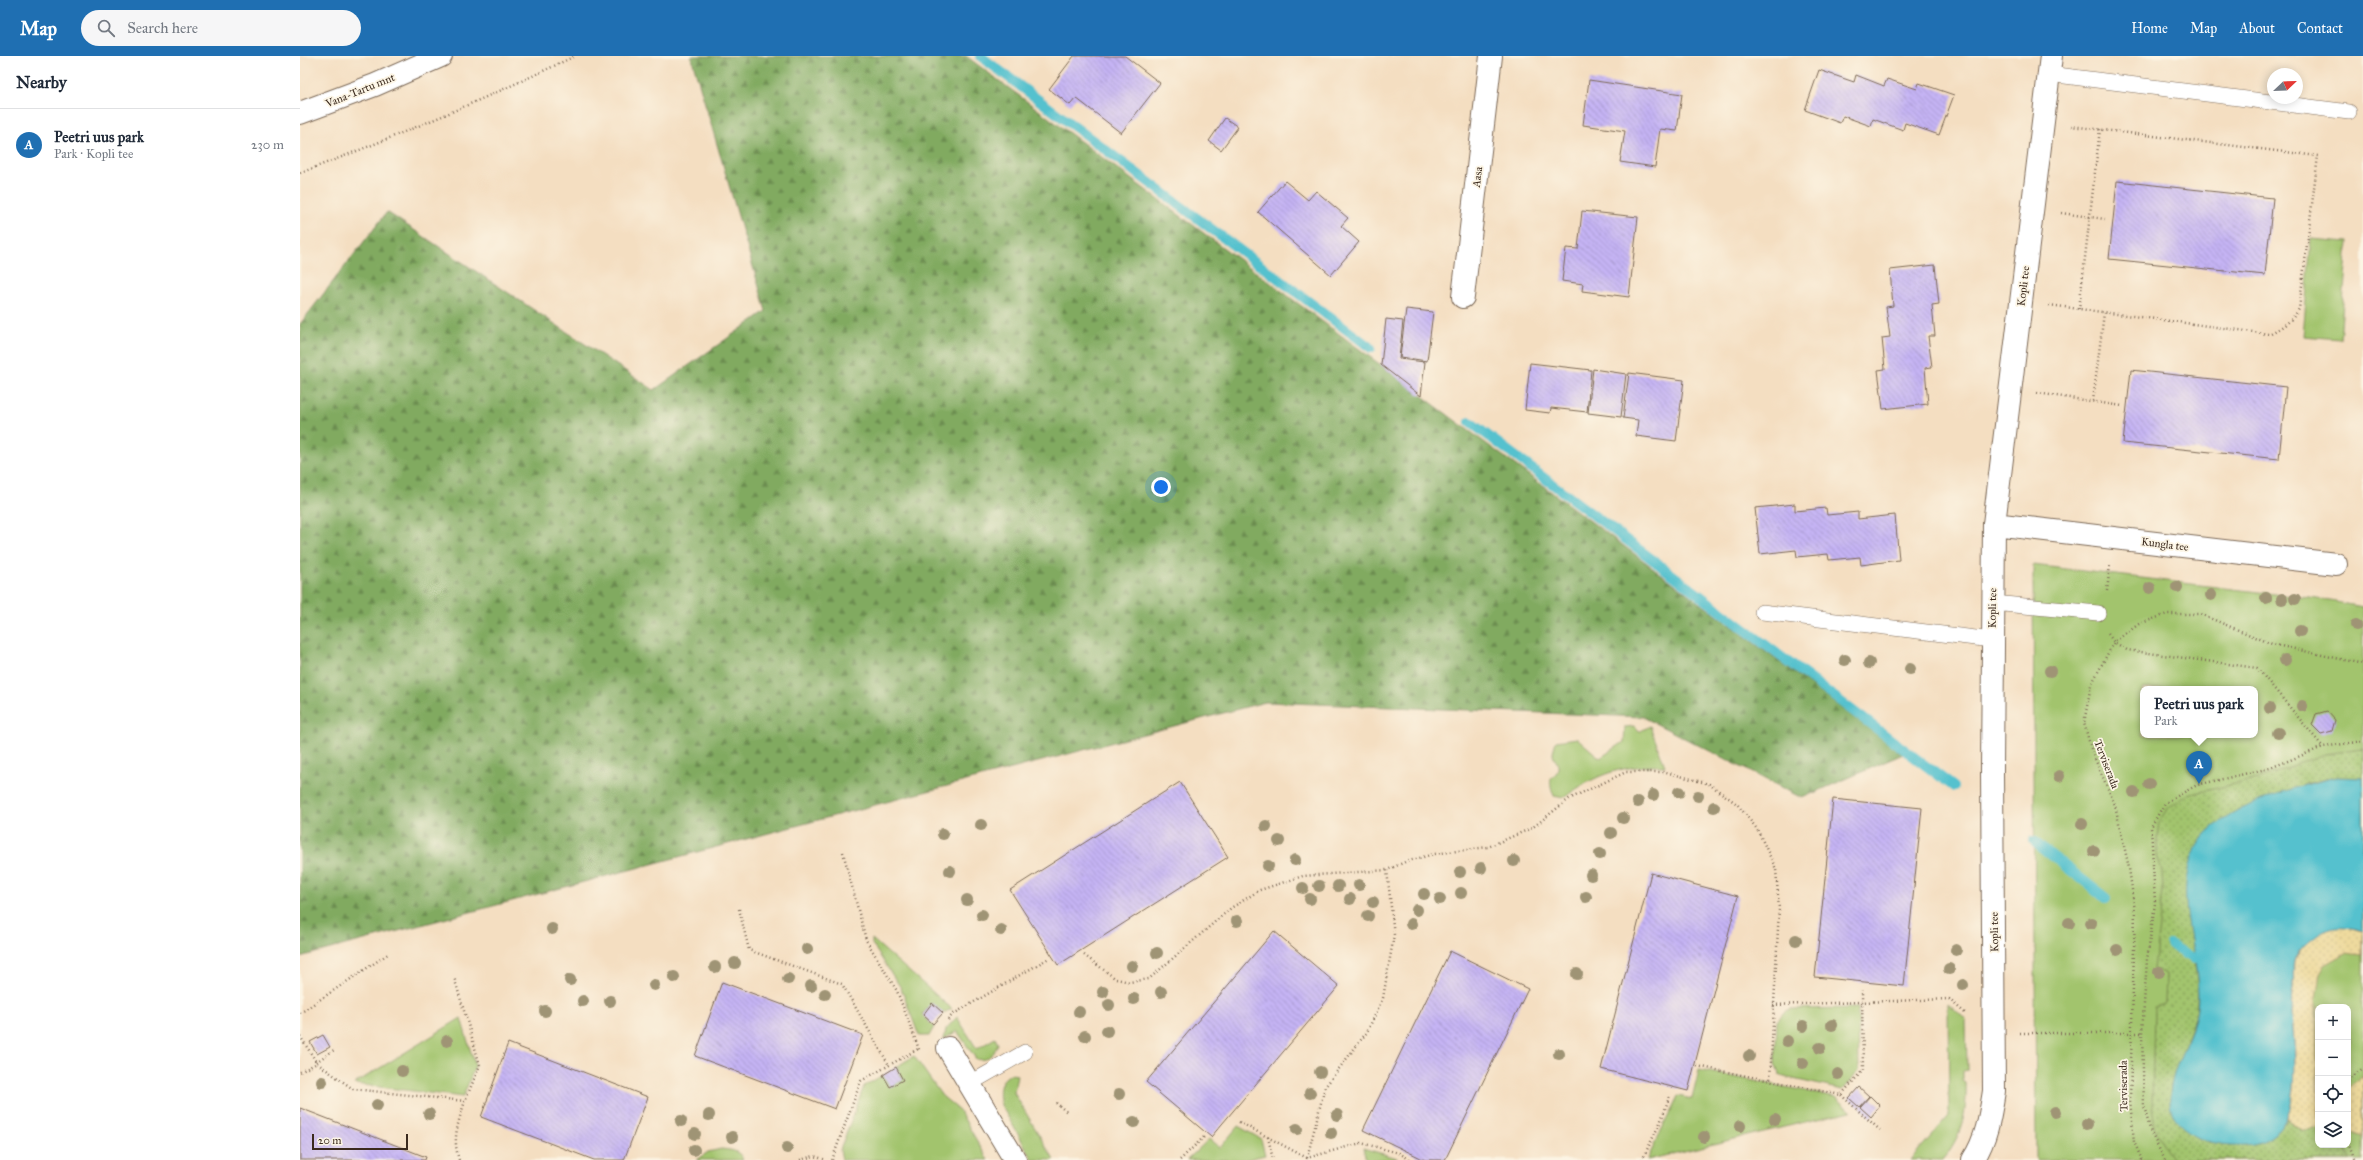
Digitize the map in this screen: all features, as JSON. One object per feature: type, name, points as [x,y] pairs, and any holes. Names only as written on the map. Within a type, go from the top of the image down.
[{"type":"street","name":"Vana-Tartu mnt","points":[[300,113],[375,85],[441,56]]},
{"type":"street","name":"Aasa","points":[[1463,297],[1491,56]]},
{"type":"street","name":"Kopli tee","points":[[1973,1160],[1982,1147],[1990,1122],[1994,1091],[1992,603],[1994,524],[2050,65]]},
{"type":"street","name":"Kungla tee","points":[[1994,524],[2336,564]]},
{"type":"street","points":[[945,1037],[969,1084],[1015,1160]]},
{"type":"lane","points":[[2050,65],[2349,112]]},
{"type":"lane","points":[[1992,603],[2098,613]]},
{"type":"lane","points":[[1762,612],[1992,640]]},
{"type":"lane","points":[[969,1084],[1025,1052]]},
{"type":"path","points":[[300,173],[368,147],[516,84],[575,56]]},
{"type":"path","points":[[2041,304],[2269,334],[2284,327],[2291,321],[2299,309],[2318,156],[2070,126]]},
{"type":"path","points":[[2079,309],[2100,130]]},
{"type":"path","points":[[2060,213],[2105,218]]},
{"type":"path","points":[[2093,401],[2104,313]]},
{"type":"path","points":[[2030,393],[2122,406]]},
{"type":"path","points":[[2106,599],[2114,538]]},
{"type":"path","name":"Terviserada","points":[[2142,1160],[2134,1142],[2130,1100],[2135,911],[2129,868],[2115,805],[2092,752],[2084,723],[2091,685],[2114,642],[2139,624],[2167,614],[2200,614],[2272,644],[2363,664]]},
{"type":"path","points":[[2106,633],[2114,642],[2127,650],[2257,668],[2323,747]]},
{"type":"path","points":[[2165,1160],[2151,1134],[2144,1106],[2142,1033],[2147,960],[2155,903],[2151,827],[2165,803],[2197,785],[2270,768],[2323,747],[2363,741]]},
{"type":"path","points":[[1084,955],[1116,979],[1130,982],[1149,979],[1231,908],[1260,890],[1303,876],[1387,870],[1405,862],[1434,854],[1488,847],[1532,828],[1569,799],[1626,772],[1666,772],[1709,784],[1737,804],[1757,829],[1776,868],[1779,909],[1770,1080]]},
{"type":"path","points":[[843,852],[866,940],[897,991],[922,1055]]},
{"type":"path","points":[[1306,1158],[1325,1087],[1367,1032],[1383,998],[1394,935],[1387,870]]},
{"type":"path","points":[[739,909],[749,950],[842,984],[889,1065]]},
{"type":"path","points":[[300,1013],[388,954]]},
{"type":"path","points":[[945,1037],[952,1015],[1050,958]]},
{"type":"path","points":[[454,977],[480,1065],[465,1101],[455,1133],[455,1146],[459,1160]]},
{"type":"path","points":[[1841,1095],[1863,1070],[1862,990]]},
{"type":"path","points":[[1773,1005],[1907,999],[1949,999],[1966,1014]]},
{"type":"path","points":[[1907,999],[1907,1004]]},
{"type":"path","points":[[1994,1033],[2142,1033]]},
{"type":"path","points":[[300,1036],[316,1062],[353,1089],[465,1101]]},
{"type":"path","points":[[832,1160],[861,1081],[923,1045]]},
{"type":"path","points":[[300,1072],[334,1050]]},
{"type":"path","points":[[1696,1066],[1841,1095],[1880,1130]]},
{"type":"path","points":[[2351,1078],[2363,1068]]},
{"type":"path","points":[[1642,1160],[1660,1123],[1670,1095]]},
{"type":"path","points":[[1056,1103],[1068,1113]]},
{"type":"path","points":[[1239,1122],[1306,1158],[1361,1143],[1399,1153],[1411,1160]]},
{"type":"path","points":[[1180,1160],[1204,1137]]},
{"type":"path","points":[[1268,1137],[1273,1160]]},
{"type":"path","points":[[2351,1148],[2356,1160]]},
{"type":"path","points":[[1322,1154],[1324,1158]]},
{"type":"path","points":[[800,1160],[814,1156],[826,1160]]},
{"type":"green space","points":[[691,56],[966,56],[1903,754],[1802,798],[1643,717],[1265,702],[300,957],[300,324],[387,212],[654,390],[766,311]]},
{"type":"green space","points":[[2311,239],[2348,242],[2340,339],[2303,336]]},
{"type":"green space","points":[[2033,565],[2325,600],[2363,607],[2363,1160],[2036,1160]]},
{"type":"green space","points":[[1634,726],[1639,732],[1650,726],[1665,766],[1636,767],[1611,772],[1588,782],[1563,798],[1554,796],[1551,780],[1558,768],[1558,764],[1553,754],[1556,741],[1577,738],[1600,758],[1624,742],[1625,727]]},
{"type":"green space","points":[[2363,749],[2363,778],[2337,777],[2309,783],[2251,805],[2186,899],[2198,987],[2196,1016],[2175,1072],[2209,1142],[2243,1144],[2263,1140],[2280,1128],[2287,1118],[2304,1130],[2315,1129],[2315,1148],[2344,1148],[2350,1160],[2173,1160],[2156,1132],[2152,1108],[2154,1007],[2165,1004],[2166,975],[2154,969],[2163,890],[2162,871],[2157,855],[2159,822],[2167,809],[2187,795],[2257,779],[2324,754]]},
{"type":"green space","points":[[872,939],[952,1009],[943,1013],[932,1003],[922,1015],[934,1027],[929,1036],[919,1036],[901,988],[872,944]]},
{"type":"green space","points":[[1948,1003],[1966,1020],[1967,1070],[1963,1071],[1963,1081],[1966,1083],[1966,1094],[1962,1124],[1959,1133],[1949,1151],[1942,1160],[1910,1160],[1949,1116]]},
{"type":"green space","points":[[1858,1008],[1859,1071],[1843,1090],[1784,1077],[1779,1074],[1775,1064],[1777,1021],[1784,1012],[1791,1009]]},
{"type":"green space","points":[[957,1017],[977,1049],[995,1038],[998,1044],[990,1056],[980,1060],[976,1059],[957,1031],[944,1039],[946,1029]]},
{"type":"green space","points":[[461,1018],[475,1066],[463,1097],[354,1084]]},
{"type":"green space","points":[[914,1056],[942,1096],[959,1110],[988,1160],[842,1160],[840,1150],[864,1086],[883,1075],[890,1086],[903,1080],[896,1067]]},
{"type":"green space","points":[[1699,1070],[1836,1097],[1851,1111],[1647,1160],[1678,1096],[1692,1099]]},
{"type":"green space","points":[[1011,1074],[1017,1075],[1014,1093],[1054,1160],[1033,1160],[1001,1105],[999,1092],[1001,1083]]},
{"type":"green space","points":[[1238,1126],[1261,1139],[1265,1155],[1244,1160],[1187,1160],[1209,1139],[1220,1148]]},
{"type":"green space","points":[[1363,1148],[1397,1158],[1396,1160],[1366,1160]]},
{"type":"green space","points":[[721,1149],[737,1152],[743,1160],[697,1160],[708,1152]]},
{"type":"sand","points":[[2340,925],[2363,931],[2363,955],[2346,953],[2325,965],[2320,974],[2315,1004],[2315,1129],[2304,1130],[2287,1118],[2294,1089],[2295,1055],[2292,1014],[2294,962],[2303,945],[2324,928]]},
{"type":"sand","points":[[2363,1075],[2363,1137],[2351,1133],[2351,1085]]},
{"type":"water","points":[[2337,777],[2363,778],[2363,931],[2343,927],[2326,930],[2314,937],[2305,945],[2295,958],[2293,967],[2292,1011],[2295,1073],[2293,1094],[2288,1113],[2280,1128],[2266,1140],[2246,1145],[2214,1143],[2198,1138],[2184,1129],[2174,1117],[2170,1104],[2174,1074],[2196,1015],[2198,994],[2197,973],[2186,908],[2186,887],[2189,866],[2197,846],[2208,832],[2222,820],[2240,810],[2280,793]]},
{"type":"building","points":[[1074,56],[1125,56],[1160,83],[1121,133],[1076,98],[1070,105],[1049,89]]},
{"type":"building","points":[[1819,70],[1854,82],[1856,75],[1884,86],[1887,79],[1917,89],[1919,83],[1954,95],[1939,135],[1905,123],[1903,130],[1873,119],[1871,126],[1843,116],[1840,123],[1805,110]]},
{"type":"building","points":[[1589,80],[1682,94],[1677,131],[1660,129],[1655,167],[1620,162],[1625,131],[1583,125]]},
{"type":"building","points":[[1225,118],[1238,127],[1221,150],[1209,141]]},
{"type":"building","points":[[1285,181],[1308,200],[1316,191],[1348,218],[1341,226],[1359,242],[1331,275],[1258,212]]},
{"type":"building","points":[[2117,181],[2273,198],[2265,275],[2109,259]]},
{"type":"building","points":[[1582,211],[1638,217],[1629,297],[1582,291],[1583,284],[1562,281],[1566,248],[1578,249]]},
{"type":"building","points":[[1935,265],[1939,304],[1932,305],[1935,336],[1928,336],[1932,367],[1925,368],[1928,404],[1883,409],[1878,370],[1885,369],[1882,338],[1890,337],[1886,307],[1893,306],[1890,270]]},
{"type":"building","points":[[1406,309],[1433,312],[1427,361],[1400,357]]},
{"type":"building","points":[[1386,319],[1403,321],[1399,359],[1425,362],[1421,396],[1381,365]]},
{"type":"building","points":[[1530,363],[1591,370],[1587,412],[1551,408],[1550,413],[1525,410]]},
{"type":"building","points":[[1593,369],[1626,374],[1621,417],[1588,413]]},
{"type":"building","points":[[2131,370],[2286,387],[2279,459],[2123,443]]},
{"type":"building","points":[[1629,373],[1684,380],[1676,441],[1636,436],[1638,420],[1623,418]]},
{"type":"building","points":[[1795,504],[1795,511],[1826,508],[1827,515],[1858,512],[1858,519],[1895,515],[1899,560],[1861,565],[1860,557],[1829,560],[1828,554],[1797,557],[1796,550],[1760,554],[1755,508]]},
{"type":"building","points":[[2327,711],[2335,720],[2332,731],[2321,734],[2312,725],[2316,714]]},
{"type":"building","points":[[1180,782],[1228,857],[1058,965],[1010,890]]},
{"type":"building","points":[[1833,799],[1922,808],[1904,986],[1815,977]]},
{"type":"building","points":[[1651,873],[1738,896],[1688,1091],[1601,1069]]},
{"type":"building","points":[[1274,931],[1339,986],[1211,1137],[1146,1082]]},
{"type":"building","points":[[1450,951],[1528,989],[1445,1160],[1425,1160],[1363,1130]]},
{"type":"building","points":[[722,982],[863,1035],[835,1109],[695,1056]]},
{"type":"building","points":[[932,1003],[943,1013],[933,1024],[923,1015]]},
{"type":"building","points":[[323,1035],[330,1047],[317,1054],[310,1042]]},
{"type":"building","points":[[508,1043],[648,1097],[624,1160],[594,1160],[481,1117]]},
{"type":"building","points":[[896,1067],[903,1080],[890,1087],[883,1075]]},
{"type":"building","points":[[1859,1087],[1869,1096],[1859,1107],[1849,1098]]},
{"type":"building","points":[[1870,1096],[1880,1106],[1871,1117],[1860,1107]]},
{"type":"building","points":[[300,1108],[426,1157],[425,1160],[300,1160]]},
{"type":"waterway","points":[[980,56],[1371,348]]},
{"type":"waterway","points":[[1470,422],[1954,787]]},
{"type":"waterway","points":[[2033,841],[2106,898]]},
{"type":"waterway","points":[[2171,945],[2194,959]]},
{"type":"place","name":"Peetri uus park","points":[[2199,784]]}]
